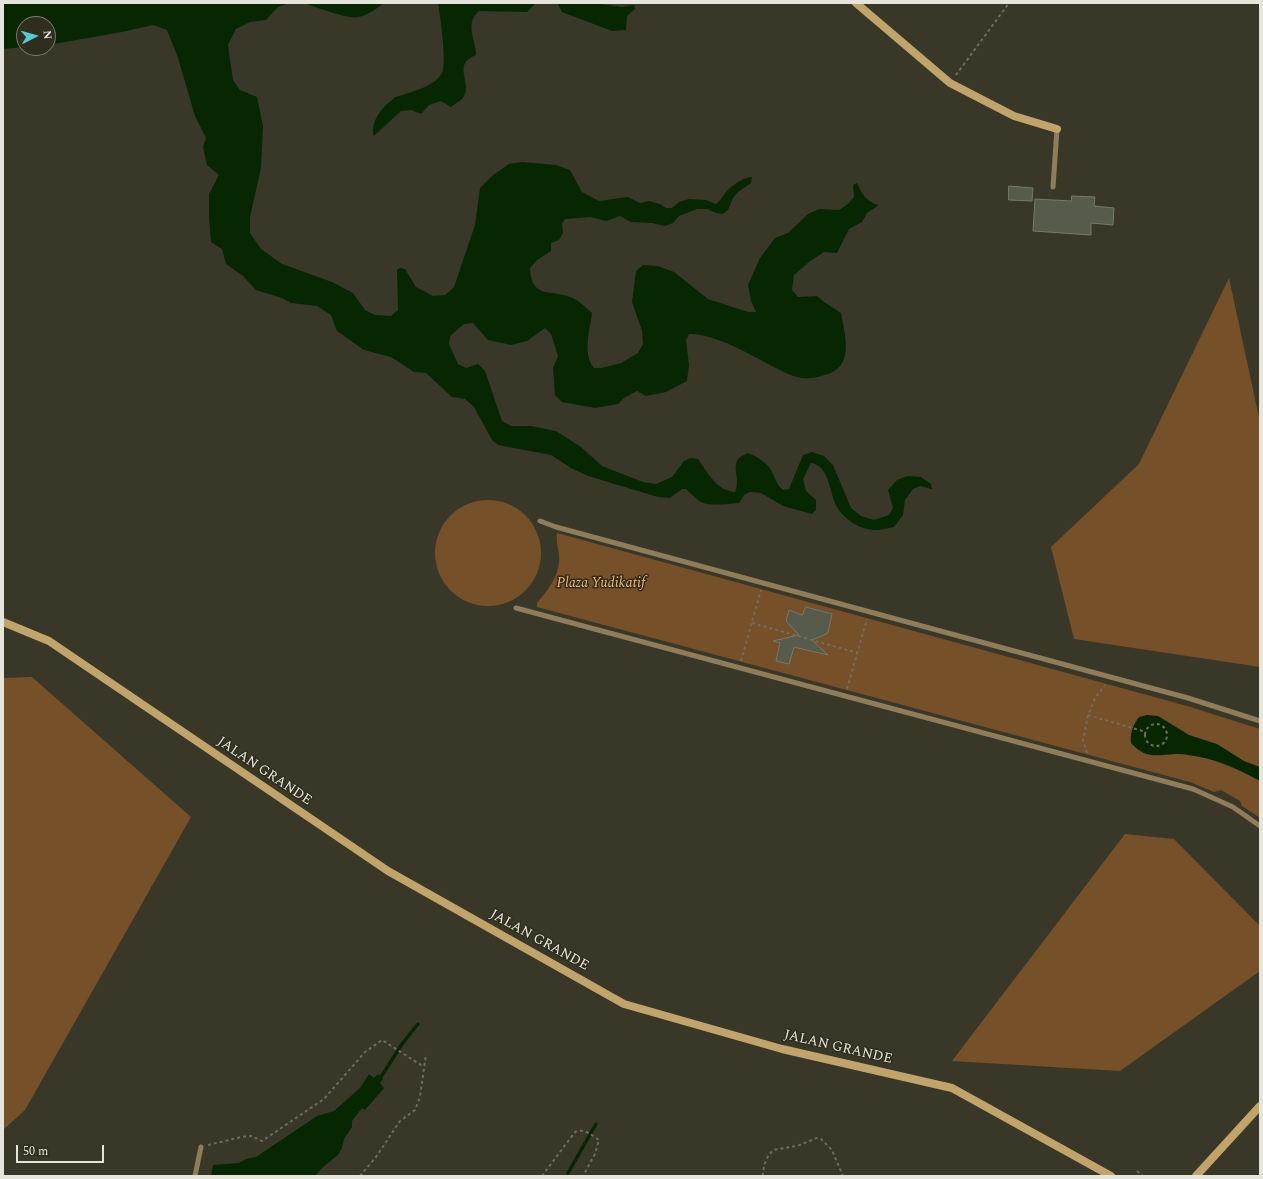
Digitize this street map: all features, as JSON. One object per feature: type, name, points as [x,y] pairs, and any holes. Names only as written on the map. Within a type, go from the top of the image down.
[{"type":"street","points":[[856,3],[950,83],[1014,116],[1057,129]]},
{"type":"street","name":"JALAN GRANDE","points":[[3,622],[49,641],[388,871],[624,1004],[782,1049],[952,1088],[1111,1176]]},
{"type":"street","points":[[1196,1176],[1260,1106]]},
{"type":"lane","points":[[1053,186],[1057,129]]},
{"type":"lane","points":[[540,521],[556,527],[1188,698],[1260,721]]},
{"type":"lane","points":[[516,608],[1193,789],[1233,807],[1260,826]]},
{"type":"lane","points":[[195,1176],[200,1147]]},
{"type":"path","points":[[950,83],[1009,3]]},
{"type":"path","points":[[739,667],[762,583]]},
{"type":"path","points":[[846,696],[869,612]]},
{"type":"path","points":[[752,623],[858,653]]},
{"type":"path","points":[[1090,762],[1083,741],[1088,715],[1095,698],[1110,677]]},
{"type":"path","points":[[1088,715],[1146,732]]},
{"type":"path","points":[[1156,724],[1163,726],[1167,732],[1167,738],[1163,744],[1157,746],[1150,744],[1146,739],[1146,732],[1150,726],[1156,724]]},
{"type":"path","points":[[200,1147],[251,1136],[262,1141],[324,1099],[365,1052],[382,1040],[424,1067]]},
{"type":"path","points":[[360,1176],[376,1157],[400,1121],[415,1110],[420,1097],[426,1054]]},
{"type":"path","points":[[542,1176],[575,1132],[579,1131],[587,1132],[598,1140],[595,1154],[583,1176]]},
{"type":"path","points":[[762,1176],[767,1158],[773,1150],[797,1146],[817,1138],[832,1150],[843,1176]]},
{"type":"path","points":[[1137,1171],[1143,1176]]},
{"type":"green space","points":[[1229,278],[1260,422],[1260,667],[1074,639],[1051,547],[1139,464]]},
{"type":"green space","points":[[488,500],[508,504],[525,516],[537,533],[541,553],[537,573],[525,590],[508,602],[488,606],[468,602],[451,590],[439,573],[435,553],[439,533],[451,516],[468,504]]},
{"type":"green space","name":"Plaza Yudikatif","points":[[557,533],[1187,706],[1260,729],[1260,818],[1242,806],[1240,801],[1221,790],[1214,792],[1190,782],[537,607],[537,603],[553,581],[558,569],[559,555]]},
{"type":"green space","points":[[32,677],[191,817],[25,1110],[3,1130],[3,678]]},
{"type":"green space","points":[[1125,834],[1174,839],[1260,926],[1260,971],[1120,1071],[952,1061]]},
{"type":"shaded area","points":[[3,3],[290,3],[278,7],[266,20],[250,22],[236,29],[228,45],[233,80],[240,90],[257,97],[263,126],[261,168],[250,217],[250,233],[261,249],[282,264],[332,282],[353,293],[365,310],[375,315],[391,316],[398,310],[397,270],[400,268],[405,269],[416,287],[433,296],[445,295],[454,287],[475,225],[480,188],[493,175],[509,164],[522,162],[556,165],[570,170],[582,192],[599,201],[628,197],[640,203],[649,201],[660,204],[666,208],[672,208],[679,202],[689,199],[706,200],[716,204],[734,185],[743,179],[752,177],[751,183],[738,192],[733,198],[728,210],[723,214],[707,209],[697,209],[679,216],[673,223],[665,226],[652,223],[631,222],[620,216],[606,221],[590,217],[565,219],[562,223],[563,233],[559,240],[551,243],[551,251],[537,260],[530,268],[531,278],[538,289],[573,298],[592,313],[588,342],[588,356],[594,368],[601,368],[621,363],[638,353],[643,344],[642,331],[632,302],[636,271],[643,265],[658,266],[674,272],[708,299],[748,312],[756,312],[751,301],[748,285],[760,258],[775,238],[788,233],[808,214],[819,209],[839,210],[848,204],[854,197],[853,185],[857,183],[868,200],[879,205],[867,213],[862,222],[849,229],[837,253],[824,252],[794,275],[792,290],[798,297],[817,296],[841,313],[846,341],[844,358],[841,365],[834,371],[825,375],[812,378],[792,376],[722,341],[710,337],[689,334],[686,340],[689,365],[687,381],[666,392],[646,396],[637,391],[624,398],[618,404],[595,408],[562,402],[555,395],[553,368],[558,356],[551,334],[545,328],[527,341],[511,345],[488,340],[473,323],[464,324],[450,336],[449,344],[458,364],[466,368],[478,364],[485,371],[502,421],[511,426],[531,426],[556,431],[581,447],[602,466],[643,482],[656,484],[672,477],[684,461],[690,458],[698,459],[718,485],[729,491],[735,492],[737,487],[736,465],[740,457],[747,453],[762,460],[767,465],[778,485],[783,490],[789,489],[803,455],[812,452],[824,456],[833,465],[851,508],[861,516],[874,520],[889,515],[893,508],[888,490],[897,480],[907,476],[921,477],[931,484],[932,489],[920,486],[913,489],[905,500],[903,515],[894,527],[870,530],[849,520],[840,512],[834,501],[828,481],[822,469],[811,463],[803,479],[806,491],[816,500],[816,510],[812,514],[783,506],[761,493],[750,492],[744,495],[739,503],[721,504],[703,503],[696,499],[686,489],[682,489],[670,498],[658,497],[588,476],[571,468],[551,455],[498,445],[492,440],[474,407],[465,399],[452,397],[426,373],[414,372],[391,357],[364,350],[337,331],[331,315],[317,306],[291,303],[282,298],[256,290],[243,276],[226,264],[222,249],[211,242],[209,218],[209,194],[219,175],[207,165],[203,147],[206,138],[195,116],[178,58],[167,30],[153,25],[56,44],[56,16],[16,16],[16,48],[3,49]]},
{"type":"shaded area","points":[[304,3],[384,3],[375,10],[362,16],[348,17]]},
{"type":"shaded area","points":[[438,3],[536,3],[527,12],[479,11],[472,21],[471,26],[476,55],[468,59],[465,64],[464,69],[466,87],[462,99],[451,107],[441,101],[429,105],[421,114],[411,110],[401,111],[374,136],[373,126],[377,116],[388,103],[395,97],[430,84],[442,73],[444,60]]},
{"type":"shaded area","points":[[557,3],[595,3],[622,7],[634,5],[635,9],[627,16],[626,30],[612,31],[562,12]]},
{"type":"shaded area","points":[[1147,715],[1158,716],[1189,735],[1217,744],[1244,761],[1260,767],[1260,781],[1216,761],[1184,754],[1153,755],[1137,749],[1131,743],[1132,732],[1139,717]]},
{"type":"shaded area","points":[[369,1074],[374,1078],[378,1074],[383,1079],[380,1083],[384,1088],[365,1110],[362,1108],[352,1121],[352,1127],[344,1139],[342,1148],[338,1155],[323,1167],[315,1176],[211,1176],[213,1165],[239,1163],[246,1159],[256,1157],[317,1116],[334,1111],[360,1088]]},
{"type":"building","points":[[1009,186],[1033,188],[1032,201],[1009,200]]},
{"type":"building","points":[[1072,196],[1095,197],[1094,206],[1114,208],[1113,225],[1091,223],[1091,235],[1033,231],[1035,199],[1071,201]]},
{"type":"building","points":[[806,607],[832,614],[828,633],[812,640],[828,655],[794,647],[789,664],[776,661],[780,643],[773,641],[799,635],[786,621],[789,610],[802,615]]},
{"type":"waterway","points":[[381,1077],[402,1044],[418,1024]]},
{"type":"waterway","points":[[568,1173],[596,1124]]}]
